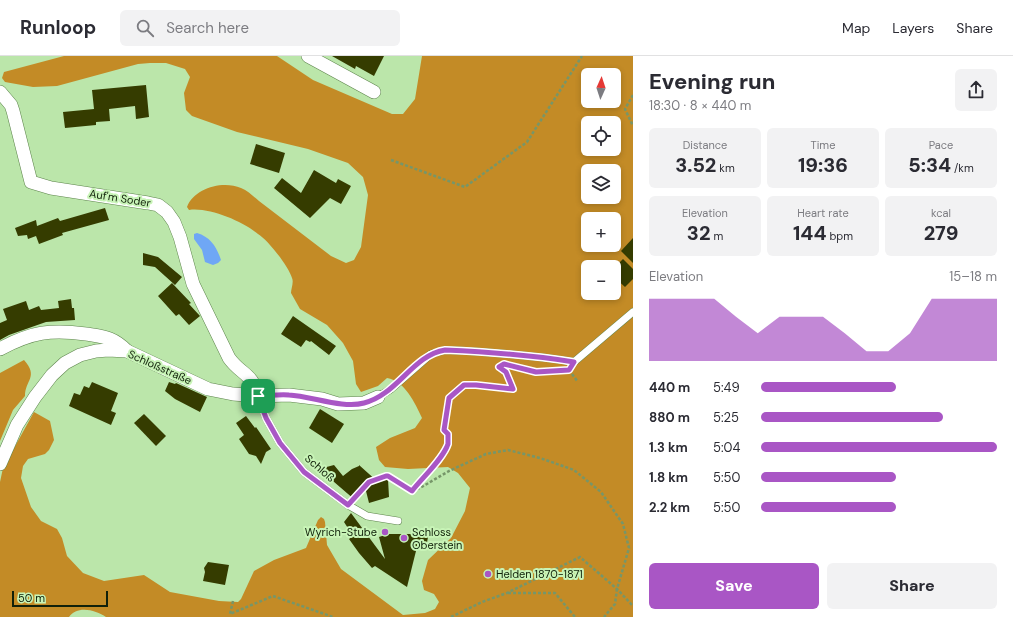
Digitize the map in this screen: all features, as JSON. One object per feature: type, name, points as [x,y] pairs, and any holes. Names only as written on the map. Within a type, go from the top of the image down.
[{"type":"street","points":[[308,56],[374,92]]},
{"type":"street","name":"Auf'm Soder","points":[[0,92],[6,97],[11,105],[31,182],[51,188],[148,202],[158,205],[167,212],[174,222],[180,237],[193,284],[229,358],[251,379],[256,387],[258,396]]},
{"type":"street","points":[[0,349],[20,339],[50,331],[68,332],[111,339],[118,342],[127,351]]},
{"type":"street","name":"Schloßstraße","points":[[0,464],[17,425],[52,376],[65,363],[80,355],[96,351],[127,351],[208,389],[233,394],[258,396],[289,395],[338,404],[364,403],[378,398]]},
{"type":"lane","points":[[378,398],[391,389],[431,354],[445,350],[490,352],[574,362],[633,312]]},
{"type":"lane","name":"Schloß","points":[[258,396],[266,418],[280,443],[304,472],[348,505],[367,516],[398,521]]},
{"type":"path","points":[[391,160],[465,187],[527,142],[582,56]]},
{"type":"path","points":[[633,95],[625,109],[633,126]]},
{"type":"path","points":[[569,370],[574,362]]},
{"type":"path","points":[[412,491],[427,472],[434,467],[448,444],[448,434],[444,430],[449,398],[464,385],[513,389],[506,372],[499,367],[504,364],[536,372],[569,370]]},
{"type":"path","points":[[569,370],[578,382]]},
{"type":"path","points":[[412,491],[449,471],[486,454],[508,450],[540,458],[574,470],[601,492],[623,524],[629,548],[617,589],[615,604],[604,617]]},
{"type":"path","points":[[348,505],[369,482],[386,476],[412,491]]},
{"type":"path","points":[[451,617],[482,602],[507,593],[580,557],[617,589],[633,606]]},
{"type":"path","points":[[507,593],[555,594],[575,617]]},
{"type":"path","points":[[234,601],[230,614],[273,596],[333,617]]},
{"type":"shaded area","points":[[64,56],[277,56],[313,80],[392,114],[403,114],[415,99],[422,56],[633,56],[633,617],[106,617],[97,612],[82,610],[72,613],[69,617],[0,617],[0,482],[3,468],[34,412],[50,421],[54,440],[49,450],[45,454],[28,459],[23,466],[21,478],[31,507],[41,521],[57,529],[62,538],[67,556],[83,573],[104,581],[144,575],[170,592],[219,601],[238,602],[241,599],[254,571],[274,560],[306,548],[318,520],[321,517],[325,522],[327,545],[341,569],[403,615],[425,613],[435,609],[439,602],[434,594],[424,590],[422,581],[428,560],[451,538],[465,511],[470,488],[458,473],[448,467],[408,469],[385,467],[379,460],[376,447],[390,438],[415,428],[422,418],[409,394],[399,383],[387,378],[378,386],[361,392],[356,384],[353,361],[343,343],[327,325],[300,309],[291,293],[293,280],[290,273],[283,261],[267,242],[243,224],[225,216],[206,211],[189,210],[187,207],[196,195],[210,187],[226,185],[241,188],[331,256],[346,263],[354,260],[361,247],[368,195],[363,177],[348,163],[308,149],[237,132],[192,116],[186,110],[184,93],[190,77],[185,69],[166,63],[138,64],[57,86],[33,87],[5,82],[2,78],[4,72]]},
{"type":"shaded area","points":[[24,360],[31,375],[25,396],[13,410],[0,441],[0,373]]},
{"type":"water","points":[[197,233],[210,240],[218,251],[221,260],[218,263],[213,265],[205,262],[202,250],[194,239],[194,234]]},
{"type":"building","points":[[332,56],[384,56],[374,76],[356,66],[355,69]]},
{"type":"building","points":[[146,85],[149,117],[136,119],[135,106],[109,109],[110,121],[96,122],[96,125],[65,128],[63,112],[94,109],[92,90]]},
{"type":"building","points":[[256,144],[285,153],[279,173],[250,164]]},
{"type":"building","points":[[314,170],[336,183],[338,179],[351,186],[341,204],[330,198],[310,218],[274,188],[282,178],[301,193]]},
{"type":"building","points":[[105,208],[109,220],[62,233],[63,235],[39,244],[36,236],[28,239],[27,235],[18,236],[15,228],[36,220],[37,226],[58,218],[60,221]]},
{"type":"building","points":[[633,238],[633,263],[621,251]]},
{"type":"building","points":[[143,253],[158,257],[182,277],[175,285],[155,267],[143,265]]},
{"type":"building","points":[[623,259],[633,269],[633,279],[625,287],[621,283],[621,261]]},
{"type":"building","points":[[172,283],[191,303],[189,304],[200,316],[189,325],[179,314],[176,316],[158,296]]},
{"type":"building","points":[[71,299],[72,308],[74,308],[75,320],[46,322],[9,335],[0,340],[0,323],[7,320],[3,309],[26,301],[29,310],[39,306],[41,310],[59,308],[58,301]]},
{"type":"building","points":[[293,316],[336,346],[329,355],[311,341],[306,340],[301,347],[281,334]]},
{"type":"building","points":[[92,382],[118,393],[111,411],[116,413],[111,425],[69,406],[74,393],[80,395],[84,386],[89,388]]},
{"type":"building","points":[[169,382],[176,383],[207,397],[200,412],[175,399],[165,391]]},
{"type":"building","points":[[320,409],[344,424],[332,443],[309,428]]},
{"type":"building","points":[[144,414],[166,436],[156,446],[134,423]]},
{"type":"building","points":[[246,416],[255,428],[256,427],[271,449],[266,452],[261,464],[256,456],[249,454],[239,439],[244,435],[236,423]]},
{"type":"building","points":[[334,465],[343,476],[359,465],[378,482],[388,479],[389,497],[369,503],[364,483],[355,492],[358,497],[355,500],[319,469]]},
{"type":"building","name":"Schloss Oberstein","points":[[351,513],[385,559],[379,537],[388,534],[419,534],[419,536],[428,537],[426,548],[417,547],[407,587],[375,566],[372,568],[359,553],[349,539],[353,536],[344,522]]},
{"type":"building","points":[[208,562],[229,565],[225,585],[203,581],[205,572],[204,568]]},
{"type":"place","name":"Wyrich-Stube","points":[[385,532]]},
{"type":"place","name":"Schloss Oberstein","points":[[404,538]]},
{"type":"place","name":"Helden 1870-1871","points":[[488,574]]},
{"type":"route","points":[[445,350],[490,352],[574,362],[569,370],[536,372],[504,364],[499,367],[506,372],[513,389],[464,385],[449,398],[444,430],[448,434],[448,444],[434,467],[427,472],[412,491],[386,476],[369,482],[348,505],[304,472],[280,443],[266,418],[258,396],[289,395],[338,404],[364,403],[378,398],[391,389],[431,354],[445,350]]}]
